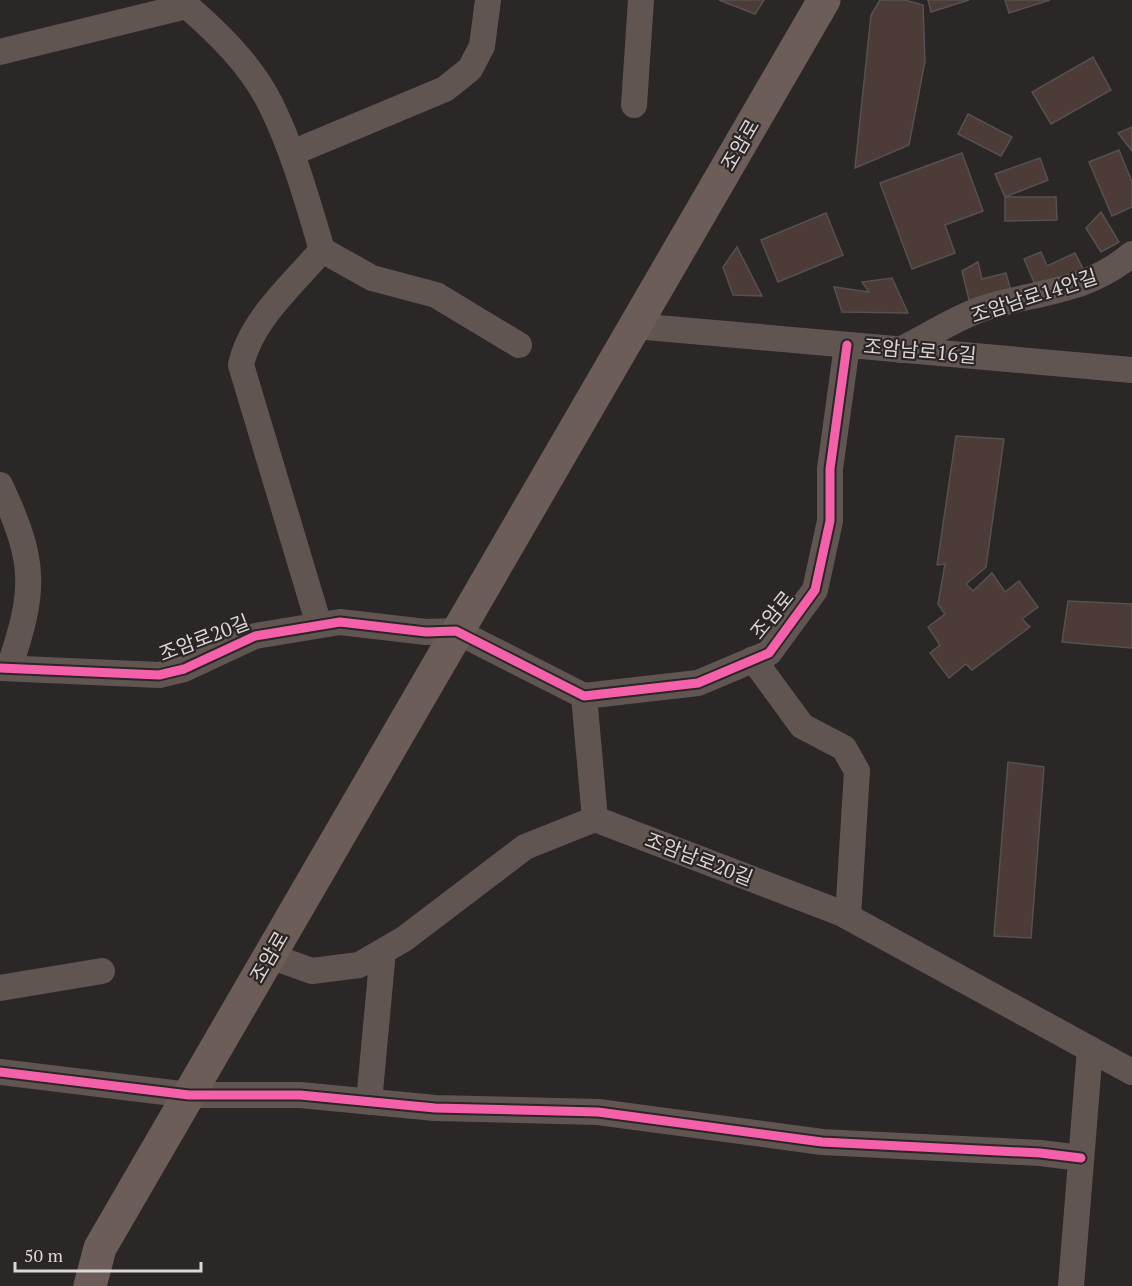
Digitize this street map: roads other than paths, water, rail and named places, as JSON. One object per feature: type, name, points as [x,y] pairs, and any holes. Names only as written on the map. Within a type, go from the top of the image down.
[{"type":"main road","name":"조암로","points":[[90,1286],[100,1248],[824,0]]},
{"type":"street","points":[[292,153],[445,89],[470,69],[482,46],[488,0]]},
{"type":"street","points":[[634,105],[641,0]]},
{"type":"street","points":[[0,52],[186,3],[239,56],[269,102],[292,153],[322,250],[372,278],[436,295],[519,345]]},
{"type":"street","points":[[319,625],[241,365],[245,347],[256,328],[322,250]]},
{"type":"street","name":"조암남로14안길","points":[[900,350],[990,306],[1055,293],[1112,270],[1132,254]]},
{"type":"street","name":"조암남로16길","points":[[635,326],[1132,370]]},
{"type":"street","name":"조암로","points":[[584,696],[698,683],[768,653],[815,590],[830,520],[830,469],[847,345]]},
{"type":"street","points":[[0,485],[16,520],[26,550],[30,583],[25,622],[4,668]]},
{"type":"street","name":"조암로20길","points":[[4,668],[159,675],[184,669],[255,636],[319,625],[340,622],[426,632],[456,631]]},
{"type":"street","points":[[270,956],[312,971],[359,964],[404,939],[525,847],[595,819],[584,696],[456,631]]},
{"type":"street","points":[[753,659],[802,726],[844,748],[857,771],[848,917]]},
{"type":"street","name":"조암남로20길","points":[[595,819],[848,917],[1132,1072]]},
{"type":"street","points":[[369,1102],[383,951]]},
{"type":"street","points":[[0,988],[102,971]]},
{"type":"street","points":[[1071,1286],[1090,1049]]},
{"type":"street","points":[[0,1072],[189,1095],[300,1095],[435,1108],[598,1112],[822,1142],[1040,1153],[1081,1158]]}]
